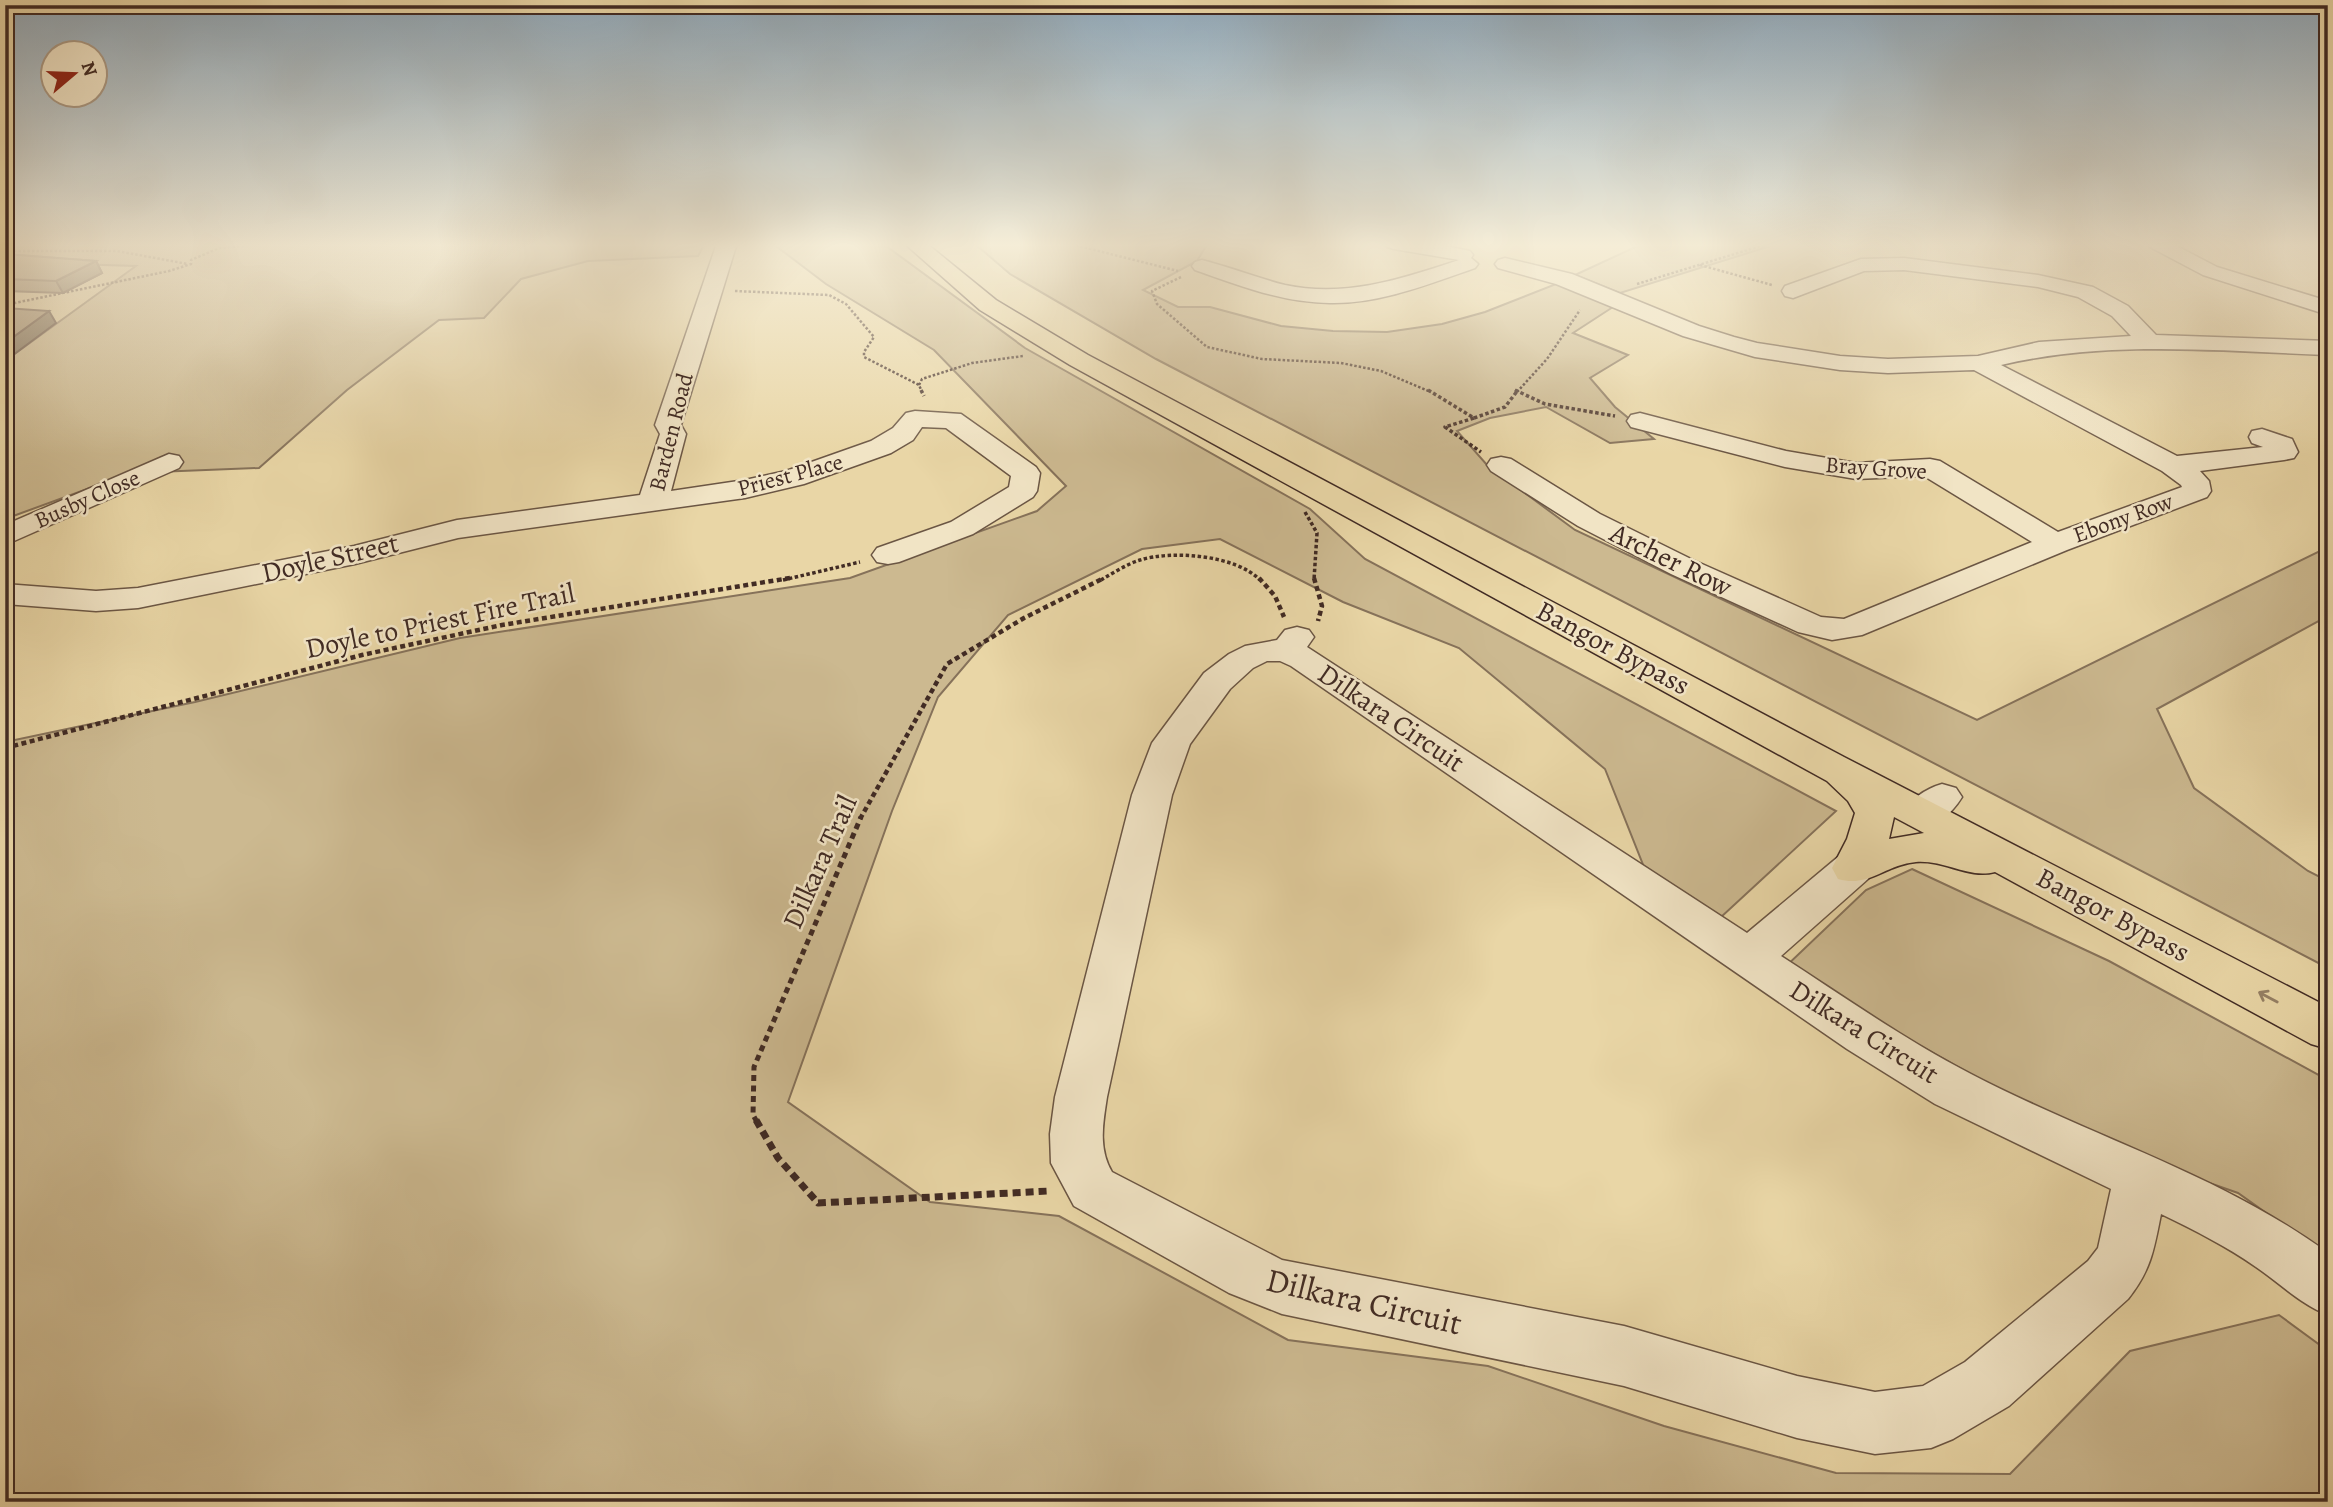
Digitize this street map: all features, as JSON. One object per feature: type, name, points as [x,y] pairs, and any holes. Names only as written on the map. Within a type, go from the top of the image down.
[{"type":"main road","name":"Bangor Bypass","points":[[1002,313],[1079,359],[1830,766],[1932,806],[2328,999]]},
{"type":"main road","name":"Bangor Bypass","points":[[1032,313],[1130,370],[1932,806],[2165,942],[2328,1030]]},
{"type":"main road","points":[[1830,766],[1863,793],[1875,813],[1868,839],[1853,868]]},
{"type":"main road","points":[[1853,868],[1881,855],[1916,846],[1968,855],[2165,942]]},
{"type":"street","name":"Barden Road","points":[[653,501],[673,434],[668,425],[704,313]]},
{"type":"street","points":[[1649,313],[1691,331],[1755,350],[1840,363],[1888,366],[1978,363],[2039,349],[2150,341],[2327,349]]},
{"type":"street","points":[[2121,313],[2150,341]]},
{"type":"street","name":"Ebony Row","points":[[1850,628],[2056,543],[2197,491],[2196,481],[2172,465],[1978,363]]},
{"type":"street","name":"Priest Place","points":[[653,501],[746,489],[794,478],[881,447],[903,434],[919,400]]},
{"type":"street","points":[[888,555],[962,528],[1023,491],[1026,473],[919,400]]},
{"type":"street","name":"Bray Grove","points":[[1640,421],[1785,459],[1856,471],[1930,467],[2056,543]]},
{"type":"street","points":[[2172,465],[2227,461],[2284,452],[2282,445],[2262,437]]},
{"type":"street","name":"Busby Close","points":[[5,536],[169,462]]},
{"type":"street","name":"Archer Row","points":[[1501,465],[1589,520],[1682,567],[1810,625],[1832,630],[1850,628]]},
{"type":"street","name":"Doyle Street","points":[[5,594],[96,601],[138,598],[355,555],[457,528],[597,511],[653,501]]},
{"type":"street","name":"Dilkara Circuit","points":[[2140,1178],[2124,1260],[2108,1280],[1987,1384],[1931,1417],[1875,1423],[1797,1407],[1624,1356],[1282,1287],[1248,1274],[1093,1189],[1079,1163],[1076,1134],[1082,1097],[1152,795],[1171,743],[1217,681],[1256,653],[1292,644],[1304,659],[1864,1035],[1954,1088],[2230,1220],[2277,1249],[2328,1288]]},
{"type":"street","points":[[1748,958],[1853,868]]},
{"type":"path","points":[[852,313],[874,337],[864,352],[864,357],[919,400],[922,379],[963,364],[993,358],[1029,356]]},
{"type":"path","points":[[1168,313],[1207,347],[1262,359],[1340,363],[1381,371],[1420,385],[1474,418]]},
{"type":"path","points":[[1501,465],[1445,427],[1505,407],[1514,390],[1541,368],[1578,313]]},
{"type":"path","points":[[1514,390],[1545,404],[1640,421]]},
{"type":"path","points":[[1292,644],[1317,623],[1322,606],[1314,583],[1317,533],[1301,505]]},
{"type":"path","name":"Doyle to Priest Fire Trail","points":[[5,748],[362,654],[502,625],[772,582],[888,555]]},
{"type":"path","name":"Dilkara Trail","points":[[1093,1189],[818,1203],[778,1158],[753,1115],[754,1067],[857,823],[947,664],[1024,618],[1140,560],[1170,555],[1204,556],[1224,561],[1257,576],[1275,596],[1292,644]]},
{"type":"shaded area","points":[[71,313],[488,313],[484,318],[439,320],[347,390],[259,468],[131,473],[5,519],[5,361]]},
{"type":"shaded area","points":[[874,313],[978,313],[1025,348],[1310,509],[1365,559],[1836,811],[1720,918],[1644,867],[1605,769],[1459,648],[1343,602],[1220,539],[1142,549],[1008,615],[938,697],[892,811],[788,1102],[930,1202],[1059,1216],[1288,1340],[1488,1366],[1664,1426],[1836,1473],[2010,1474],[2130,1351],[2279,1315],[2328,1351],[2328,1502],[5,1502],[5,742],[195,702],[460,638],[850,578],[1037,511],[1066,486],[934,350]]},
{"type":"shaded area","points":[[1078,313],[1234,313],[1281,326],[1387,332],[1442,324],[1480,313],[1603,313],[1573,333],[1628,355],[1590,378],[1615,407],[1654,439],[1610,443],[1546,407],[1490,418],[1457,431],[1487,465],[1575,530],[1977,720],[2328,547],[2328,616],[2157,709],[2194,788],[2308,871],[2328,881],[2328,968],[1156,359]]},
{"type":"shaded area","points":[[1912,869],[2109,961],[2328,1080],[2328,1257],[2238,1193],[2129,1155],[2003,1092],[1783,969],[1866,890]]},
{"type":"building","points":[[5,313],[46,313],[5,343]]}]
